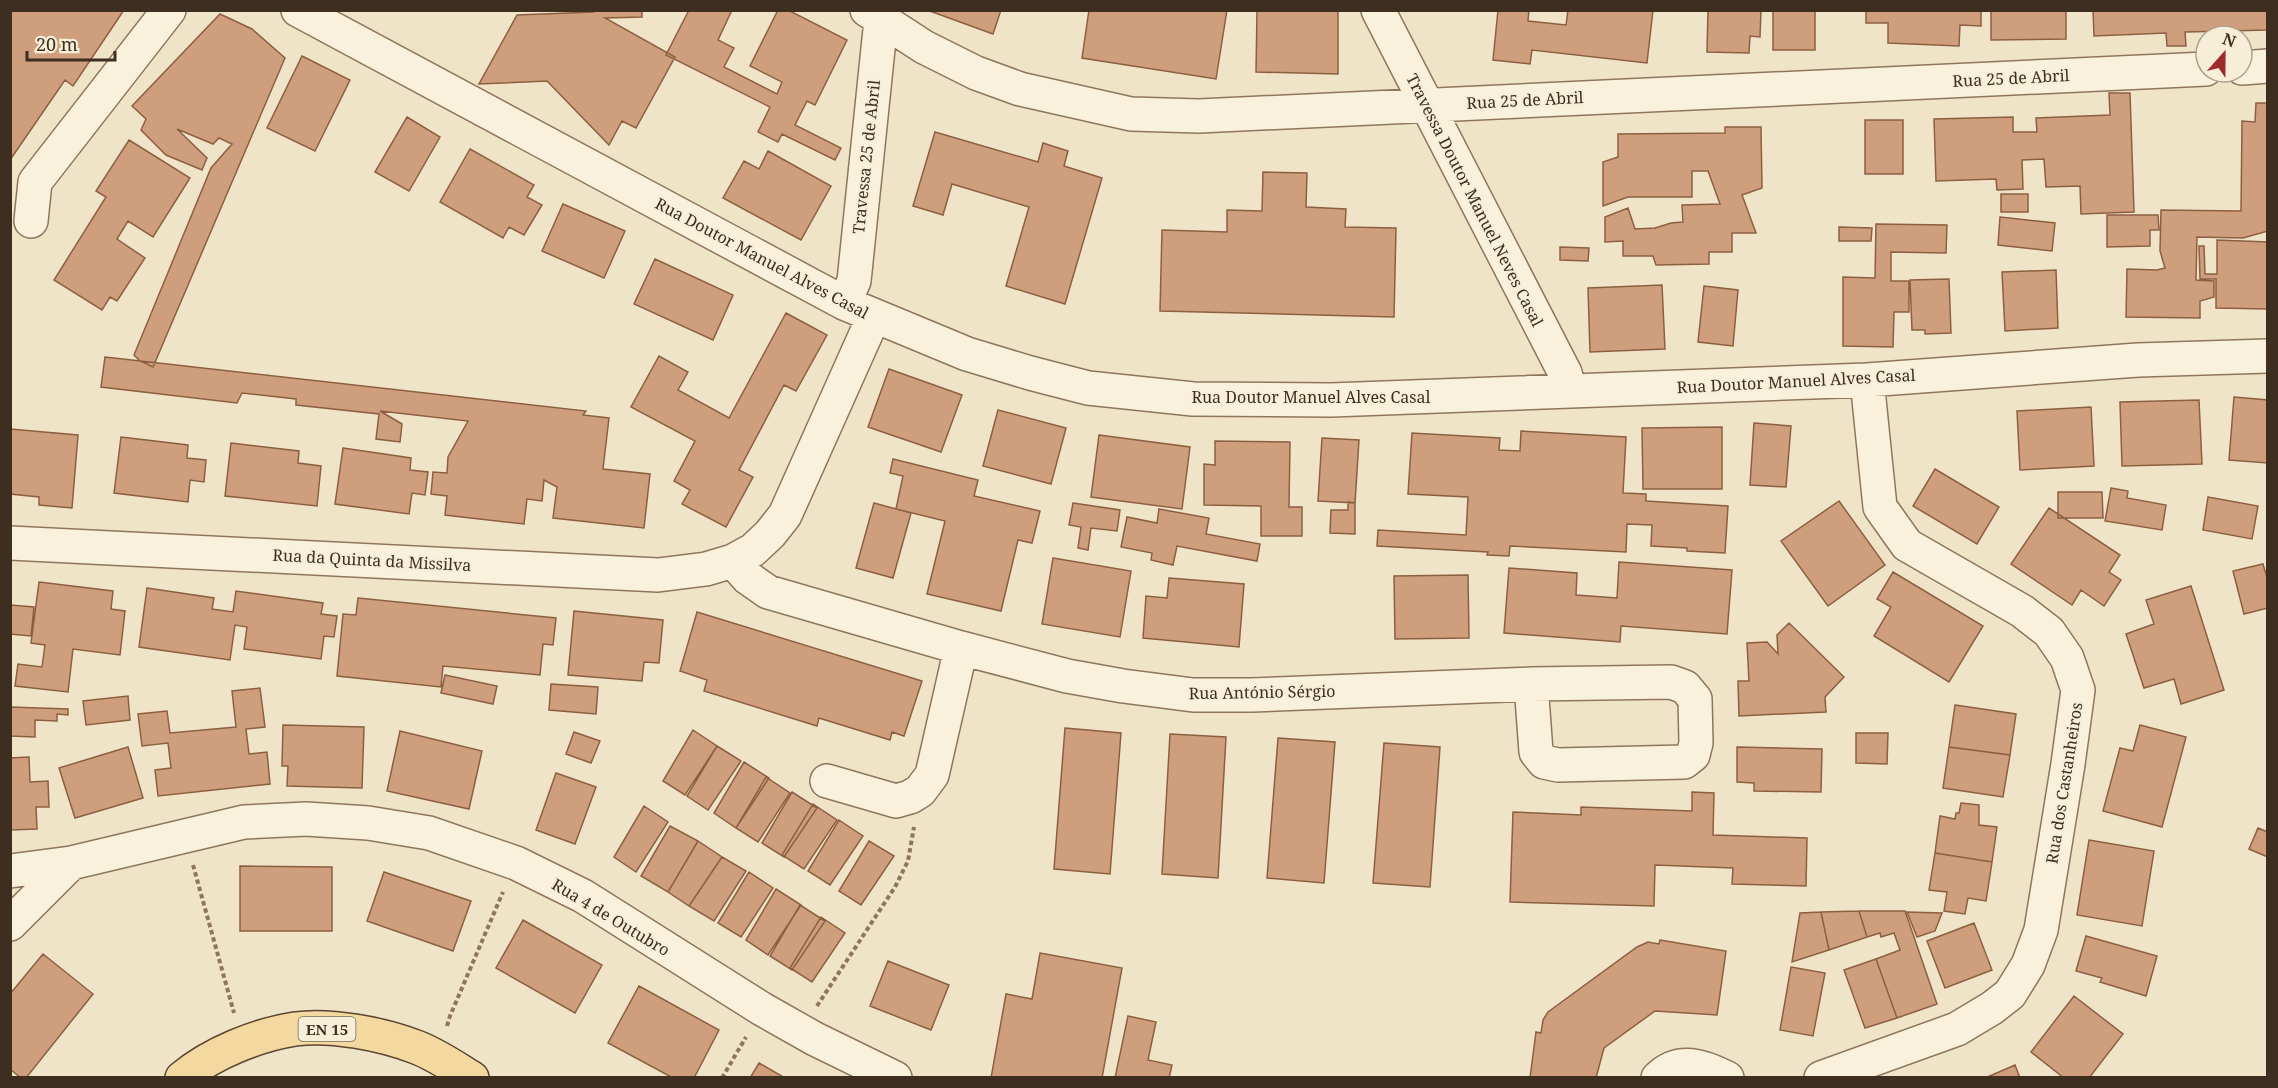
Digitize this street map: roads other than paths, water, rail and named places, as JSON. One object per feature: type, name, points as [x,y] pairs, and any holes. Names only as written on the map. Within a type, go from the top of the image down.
[{"type":"main road","name":"EN 15","points":[[182,1077],[220,1054],[274,1034],[297,1029],[329,1029],[386,1037],[419,1048],[472,1077]]},
{"type":"street","points":[[31,221],[35,183],[169,10]]},
{"type":"street","name":"Rua Doutor Manuel Alves Casal","points":[[298,10],[844,303],[967,354],[1030,374],[1088,388],[1193,399],[1319,400],[1867,380],[2138,360],[2268,356]]},
{"type":"street","name":"Travessa Doutor Manuel Neves Casal","points":[[1378,10],[1565,373],[1570,391]]},
{"type":"street","name":"Travessa 25 de Abril","points":[[844,303],[854,281],[876,13]]},
{"type":"street","name":"Rua 25 de Abril","points":[[876,13],[924,47],[976,73],[1020,89],[1131,114],[1199,116],[2194,70]]},
{"type":"street","name":"Rua da Quinta da Missilva","points":[[10,543],[658,574],[706,569],[733,561],[753,550],[785,515],[874,316]]},
{"type":"street","name":"Rua dos Castanheiros","points":[[1821,1077],[1957,1029],[2010,994],[2028,965],[2041,930],[2078,690],[2067,658],[2049,632],[2022,611],[1907,545],[1880,507],[1867,380]]},
{"type":"street","points":[[733,561],[748,578],[768,592],[961,648],[932,775],[920,791],[896,801],[827,780]]},
{"type":"street","name":"Rua António Sérgio","points":[[961,648],[1067,676],[1193,695],[1252,695],[1531,684],[1671,682],[1685,687],[1695,699],[1696,743],[1693,755],[1684,762],[1557,765],[1544,762],[1536,752],[1531,684]]},
{"type":"street","name":"Rua 4 de Outubro","points":[[10,871],[71,863],[244,822],[306,819],[369,823],[429,833],[516,863],[583,896],[732,991],[801,1031],[895,1077]]},
{"type":"street","points":[[10,924],[71,863]]},
{"type":"street","points":[[1658,1077],[1666,1070],[1683,1064],[1697,1065],[1727,1077]]}]
